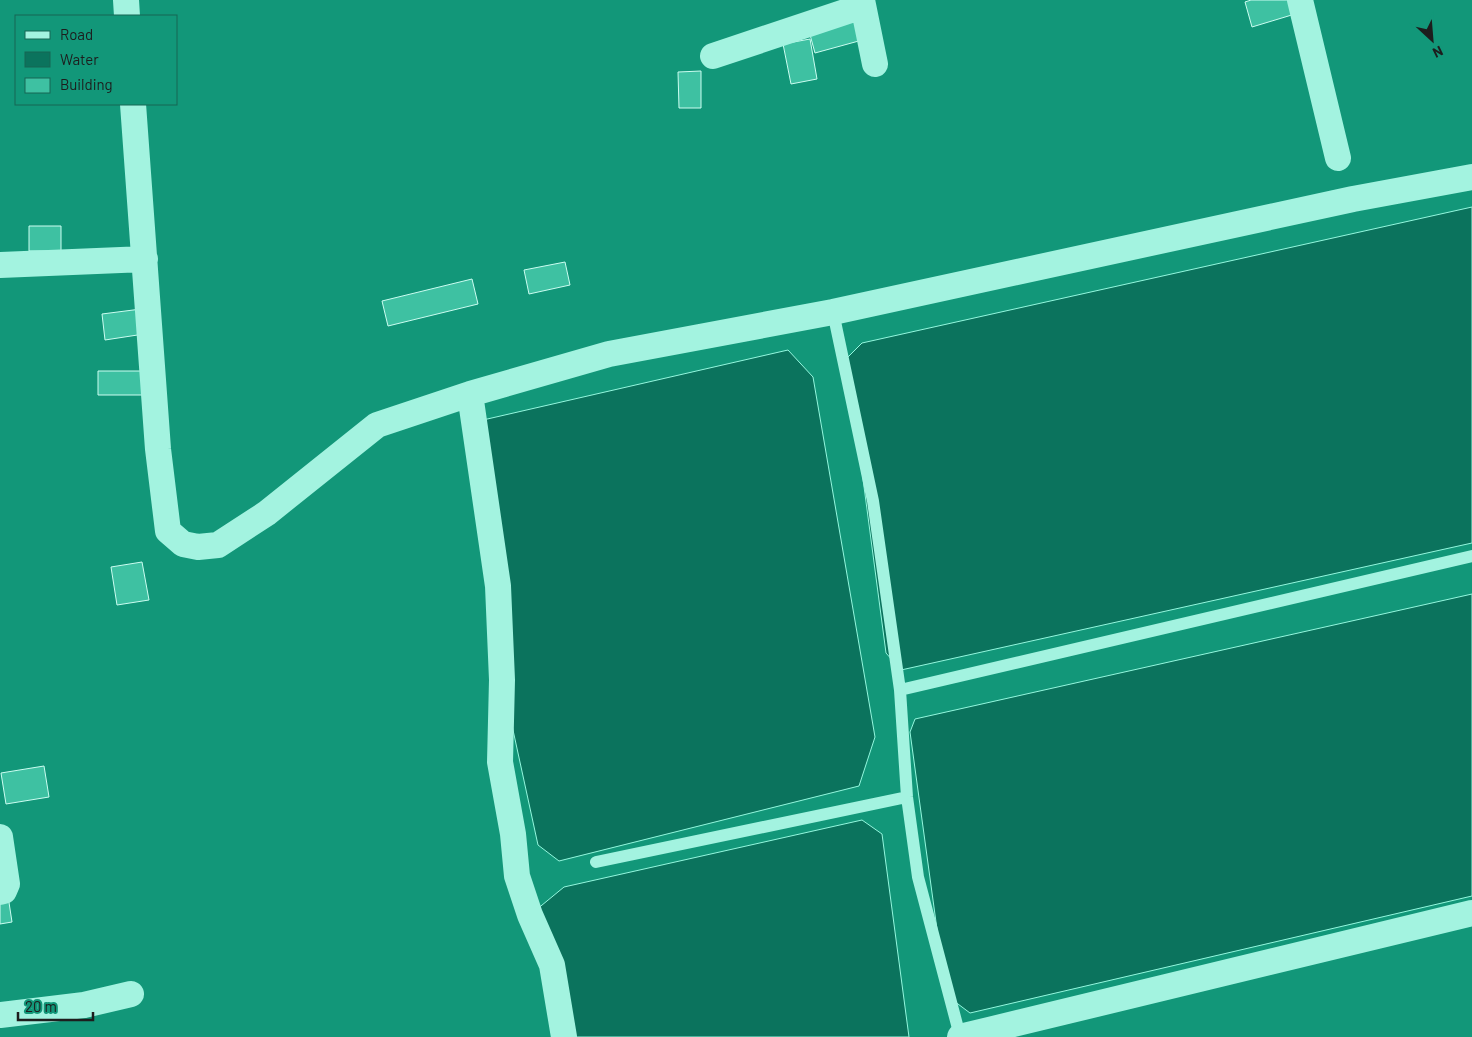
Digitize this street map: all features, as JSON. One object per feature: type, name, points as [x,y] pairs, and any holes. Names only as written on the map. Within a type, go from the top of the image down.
[{"type":"street","points":[[126,0],[127,15]]},
{"type":"street","points":[[1300,0],[1338,158]]},
{"type":"street","points":[[713,56],[862,3],[875,64]]},
{"type":"street","points":[[134,105],[158,449],[168,531],[183,544],[198,547],[218,545],[268,513],[377,425],[470,394],[608,354],[833,312],[1343,201],[1472,177]]},
{"type":"street","points":[[0,265],[145,259]]},
{"type":"street","points":[[470,394],[498,586],[502,680],[500,762],[513,834],[517,876],[530,915],[552,965],[564,1037]]},
{"type":"street","points":[[0,837],[6,884],[4,891],[0,892]]},
{"type":"street","points":[[960,1037],[1472,913]]},
{"type":"street","points":[[0,1015],[84,1005],[130,994]]},
{"type":"lane","points":[[833,312],[873,501],[900,690],[907,797],[918,877],[960,1037]]},
{"type":"lane","points":[[900,690],[1472,556]]},
{"type":"lane","points":[[596,862],[907,797]]},
{"type":"water","points":[[1472,207],[1472,543],[901,670],[886,653],[847,358],[862,343]]},
{"type":"water","points":[[788,350],[813,377],[875,737],[859,786],[559,861],[538,845],[503,684],[483,420]]},
{"type":"water","points":[[1472,594],[1472,896],[970,1013],[946,995],[910,732],[915,719]]},
{"type":"water","points":[[862,820],[882,834],[909,1037],[554,1037],[536,910],[564,887]]},
{"type":"building","points":[[1251,0],[1291,0],[1295,14],[1252,27],[1245,2]]},
{"type":"building","points":[[860,17],[866,39],[815,53],[809,31]]},
{"type":"building","points":[[810,39],[817,79],[791,84],[783,44]]},
{"type":"building","points":[[701,71],[701,108],[679,108],[678,72]]},
{"type":"building","points":[[29,226],[61,226],[61,251],[29,251]]},
{"type":"building","points":[[565,262],[570,285],[529,294],[524,270]]},
{"type":"building","points":[[472,279],[478,304],[388,326],[382,301]]},
{"type":"building","points":[[141,309],[144,334],[105,340],[102,314]]},
{"type":"building","points":[[98,371],[148,371],[148,395],[98,395]]},
{"type":"building","points":[[142,562],[149,600],[117,605],[111,567]]},
{"type":"building","points":[[44,766],[49,797],[6,804],[1,773]]},
{"type":"building","points":[[8,896],[12,922],[0,924],[0,897]]}]
